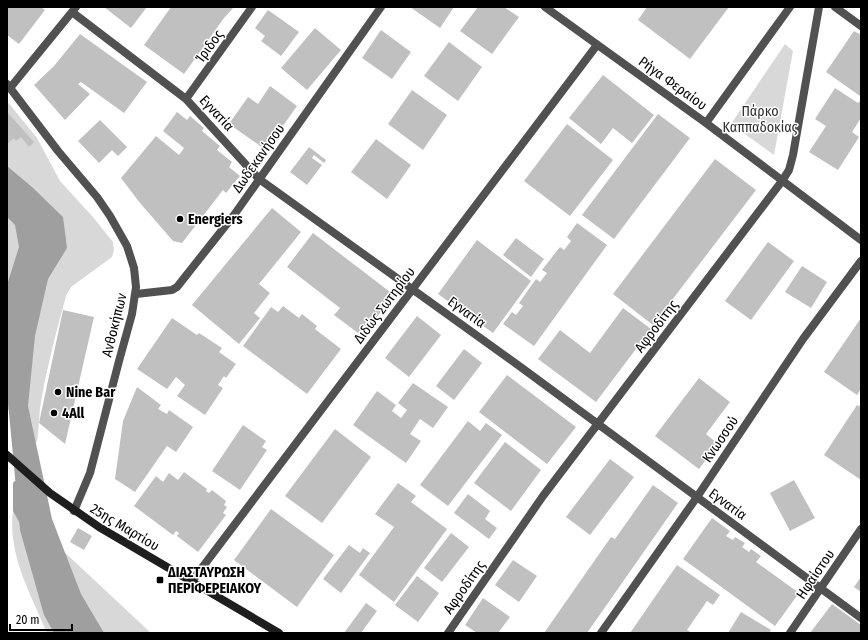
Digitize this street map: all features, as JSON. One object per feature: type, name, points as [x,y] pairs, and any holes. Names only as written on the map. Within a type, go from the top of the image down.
[{"type":"main road","name":"25ης Μαρτίου","points":[[7,455],[50,493],[74,511],[279,633]]},
{"type":"street","name":"Ίριδος","points":[[186,99],[252,7]]},
{"type":"street","name":"Δωδεκανήσου","points":[[136,294],[172,290],[177,287],[234,215],[381,7]]},
{"type":"street","name":"Ρήγα Φεραίου","points":[[545,7],[706,124],[861,240]]},
{"type":"street","points":[[706,124],[790,7]]},
{"type":"street","name":"Αφροδίτης","points":[[448,633],[539,503],[789,170],[793,155],[819,7]]},
{"type":"street","points":[[835,7],[861,26]]},
{"type":"street","name":"Εγνατία","points":[[74,10],[186,99],[259,179],[598,424],[861,618]]},
{"type":"street","points":[[8,86],[74,10]]},
{"type":"street","name":"Διδώς Σωτηρίου","points":[[192,581],[597,45]]},
{"type":"street","name":"Ανθοκήπων","points":[[8,86],[97,198],[127,246],[132,259],[136,278],[136,294],[129,327],[118,361],[90,473],[74,511]]},
{"type":"street","name":"Κνωσσού","points":[[601,633],[697,497],[803,339],[861,261]]},
{"type":"street","name":"Ηφαίστου","points":[[790,633],[861,529]]},
{"type":"green space","name":"Πάρκο Καππαδοκίας","points":[[785,44],[793,51],[774,155],[731,124]]},
{"type":"green space","points":[[7,101],[37,138],[60,181],[92,216],[113,242],[114,250],[112,257],[71,287],[66,296],[45,380],[40,408],[37,441],[34,444],[12,417],[7,407]]},
{"type":"green space","points":[[14,505],[151,633],[47,633],[27,586],[16,554],[12,522]]},
{"type":"shaded area","points":[[7,166],[32,187],[63,217],[67,248],[48,279],[35,336],[28,406],[52,519],[81,594],[104,633],[54,633],[44,615],[20,530],[7,392],[7,285],[19,247],[15,225],[7,217]]},
{"type":"building","points":[[7,7],[41,7],[45,10],[19,44],[7,35]]},
{"type":"building","points":[[104,7],[147,7],[131,28]]},
{"type":"building","points":[[171,7],[234,7],[224,18],[184,74],[144,45]]},
{"type":"building","points":[[410,7],[454,7],[440,28]]},
{"type":"building","points":[[478,7],[504,7],[519,17],[492,54],[460,31]]},
{"type":"building","points":[[647,7],[729,7],[690,59],[638,20]]},
{"type":"building","points":[[268,10],[299,32],[281,56],[261,41],[265,36],[255,28]]},
{"type":"building","points":[[315,28],[341,50],[307,90],[281,68]]},
{"type":"building","points":[[381,30],[411,52],[392,79],[362,58]]},
{"type":"building","points":[[854,31],[861,35],[860,96],[826,72]]},
{"type":"building","points":[[80,34],[147,82],[124,113],[81,82],[78,84],[90,94],[65,120],[34,85],[54,66]]},
{"type":"building","points":[[449,42],[482,67],[458,101],[424,76]]},
{"type":"building","points":[[603,75],[654,115],[632,143],[613,128],[601,144],[569,118]]},
{"type":"building","points":[[270,86],[297,106],[266,150],[229,124],[248,97],[258,104]]},
{"type":"building","points":[[835,88],[858,103],[860,101],[861,102],[861,118],[852,132],[859,137],[838,170],[809,152],[826,126],[815,119]]},
{"type":"building","points":[[412,90],[447,115],[423,150],[388,124]]},
{"type":"building","points":[[7,112],[34,142],[29,147],[21,137],[16,141],[14,138],[7,144]]},
{"type":"building","points":[[177,112],[187,120],[190,116],[204,128],[202,131],[220,146],[217,150],[232,162],[229,167],[240,176],[226,193],[223,190],[182,243],[173,241],[140,203],[121,178],[156,136],[179,155],[184,148],[163,131]]},
{"type":"building","points":[[658,114],[690,138],[614,239],[582,215]]},
{"type":"building","points":[[100,120],[127,147],[118,156],[112,150],[99,163],[78,141]]},
{"type":"building","points":[[567,124],[613,160],[570,216],[524,181]]},
{"type":"building","points":[[376,139],[411,165],[387,199],[351,172]]},
{"type":"building","points":[[309,147],[326,160],[324,163],[314,155],[312,158],[322,165],[307,185],[290,172]]},
{"type":"building","points":[[715,159],[756,190],[653,325],[613,294]]},
{"type":"building","points":[[272,208],[301,232],[259,284],[270,293],[254,313],[260,318],[239,344],[192,305]]},
{"type":"building","points":[[577,223],[607,245],[534,346],[503,324],[512,312],[516,315],[523,306],[519,303],[536,279],[540,282],[547,273],[542,270],[560,247],[564,250],[571,241],[567,237]]},
{"type":"building","points":[[313,233],[394,295],[362,336],[334,315],[340,308],[287,267]]},
{"type":"building","points":[[516,238],[544,259],[531,277],[503,255]]},
{"type":"building","points":[[477,240],[531,281],[493,333],[438,294]]},
{"type":"building","points":[[768,242],[794,261],[751,320],[725,301]]},
{"type":"building","points":[[802,266],[827,282],[811,308],[785,292]]},
{"type":"building","points":[[283,306],[299,318],[302,314],[317,326],[315,329],[341,349],[307,394],[243,346],[271,307],[278,312]]},
{"type":"building","points":[[623,308],[651,329],[596,402],[538,359],[560,330],[590,353]]},
{"type":"building","points":[[63,310],[94,317],[65,444],[39,423]]},
{"type":"building","points":[[417,316],[441,335],[409,377],[385,358]]},
{"type":"building","points":[[172,318],[197,335],[199,333],[222,348],[219,352],[236,364],[226,378],[224,376],[218,385],[223,388],[205,415],[177,396],[185,385],[176,377],[167,389],[137,369]]},
{"type":"building","points":[[861,318],[861,389],[857,395],[824,372]]},
{"type":"building","points":[[464,349],[482,363],[454,400],[436,386]]},
{"type":"building","points":[[507,375],[576,427],[547,464],[479,412]]},
{"type":"building","points":[[699,378],[730,402],[706,434],[718,444],[699,469],[655,436]]},
{"type":"building","points":[[413,383],[448,407],[433,428],[420,419],[410,434],[421,441],[406,463],[353,425],[377,391],[396,405],[392,411],[401,418],[407,410],[398,403]]},
{"type":"building","points":[[137,387],[161,405],[158,409],[167,414],[169,410],[193,427],[176,452],[167,446],[135,492],[115,479],[123,421]]},
{"type":"building","points":[[857,405],[861,407],[861,480],[824,455]]},
{"type":"building","points":[[468,421],[480,431],[486,423],[502,435],[448,506],[420,485]]},
{"type":"building","points":[[243,425],[266,441],[262,447],[267,450],[240,490],[212,471]]},
{"type":"building","points":[[335,429],[371,457],[322,523],[285,496]]},
{"type":"building","points":[[505,442],[541,470],[511,511],[474,483]]},
{"type":"building","points":[[610,459],[634,477],[590,535],[566,517]]},
{"type":"building","points":[[184,472],[207,489],[206,491],[209,493],[212,490],[226,501],[224,505],[227,507],[223,513],[226,515],[198,552],[177,536],[179,533],[176,531],[173,535],[134,506],[156,476],[163,482],[169,473],[178,480]]},
{"type":"building","points":[[794,480],[815,518],[790,531],[770,493]]},
{"type":"building","points":[[398,483],[416,496],[411,502],[447,529],[394,602],[359,575],[394,527],[375,514]]},
{"type":"building","points":[[653,485],[678,503],[587,633],[544,633],[611,537],[615,539]]},
{"type":"building","points":[[468,494],[490,511],[485,519],[497,528],[489,539],[454,513]]},
{"type":"building","points":[[271,509],[334,555],[297,607],[234,560]]},
{"type":"building","points":[[712,518],[730,531],[726,536],[733,540],[735,537],[745,543],[742,547],[749,552],[751,549],[761,556],[756,562],[799,593],[775,626],[683,559]]},
{"type":"building","points":[[78,528],[92,536],[84,550],[70,542]]},
{"type":"building","points":[[451,533],[469,547],[442,582],[424,568]]},
{"type":"building","points":[[349,545],[360,553],[363,548],[370,553],[341,593],[323,579]]},
{"type":"building","points":[[513,560],[537,576],[519,602],[495,585]]},
{"type":"building","points":[[677,565],[720,595],[713,605],[707,601],[687,630],[692,633],[630,633]]},
{"type":"building","points":[[417,576],[439,593],[418,622],[395,605]]},
{"type":"building","points":[[861,577],[861,592],[854,587]]},
{"type":"building","points":[[483,598],[510,617],[498,633],[477,633],[465,625]]},
{"type":"building","points":[[366,603],[377,611],[361,633],[344,633]]},
{"type":"building","points":[[832,604],[861,625],[861,633],[810,633]]},
{"type":"building","points":[[741,612],[771,630],[769,633],[728,633]]},
{"type":"waterway","points":[[16,484],[16,510],[22,521]]},
{"type":"place","name":"Energiers","points":[[180,219]]},
{"type":"place","name":"Nine Bar","points":[[58,392]]},
{"type":"place","name":"4All","points":[[54,413]]},
{"type":"place","name":"ΔΙΑΣΤΑΥΡΩΣΗ ΠΕΡΙΦΕΡΕΙΑΚΟΥ","points":[[160,580]]}]
